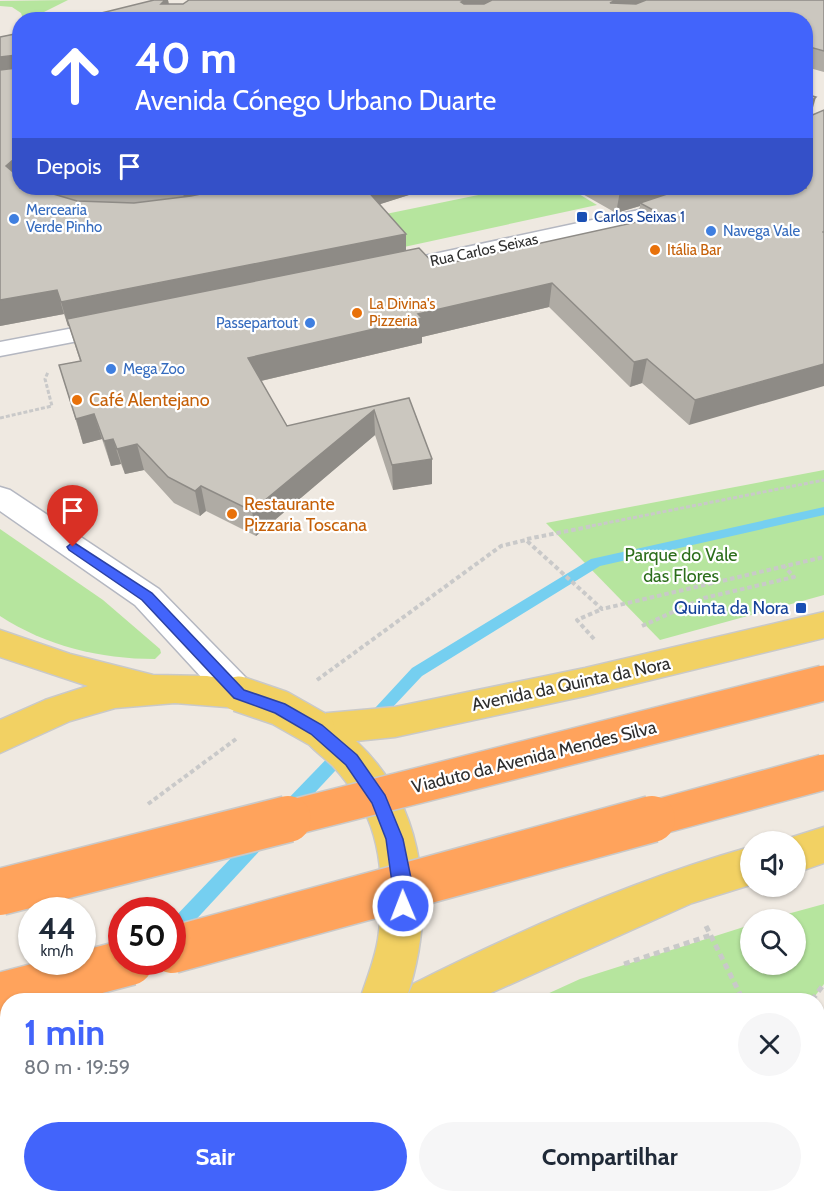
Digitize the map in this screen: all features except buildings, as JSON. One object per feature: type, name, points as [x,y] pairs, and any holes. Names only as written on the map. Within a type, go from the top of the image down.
[{"type":"highway","name":"Viaduto da Avenida Mendes Silva","points":[[0,892],[824,683]]},
{"type":"highway","points":[[186,946],[824,772]]},
{"type":"highway","points":[[11,993],[108,968]]},
{"type":"main road","name":"Avenida da Quinta da Nora","points":[[317,729],[395,722],[543,691],[824,626]]},
{"type":"main road","points":[[0,643],[68,667],[153,688]]},
{"type":"main road","points":[[0,738],[67,706],[110,694],[153,688],[197,687],[239,694],[280,708],[317,729],[352,760],[379,800],[395,839],[403,883],[402,930],[392,980],[386,993]]},
{"type":"main road","points":[[806,851],[824,845]]},
{"type":"main road","points":[[442,993],[483,972],[686,885],[740,869]]},
{"type":"street","name":"Rua Carlos Seixas","points":[[362,276],[645,215],[698,195]]},
{"type":"street","points":[[4,351],[143,321]]},
{"type":"street","points":[[0,497],[147,597],[239,694]]},
{"type":"path","points":[[0,418],[52,406],[48,392]]},
{"type":"path","points":[[526,540],[824,480]]},
{"type":"path","points":[[546,557],[602,609]]},
{"type":"path","points":[[596,642],[577,620],[602,609],[824,557]]},
{"type":"path","points":[[633,630],[704,598],[794,577],[785,567]]},
{"type":"path","points":[[703,920],[740,993]]},
{"type":"path","points":[[612,968],[711,935]]},
{"type":"green space","points":[[68,0],[44,12],[20,12],[12,7],[0,6],[0,1]]},
{"type":"green space","points":[[478,195],[581,195],[597,205],[404,247],[376,216]]},
{"type":"green space","name":"Parque do Vale das Flores","points":[[824,470],[824,595],[660,640],[546,523]]},
{"type":"green space","points":[[0,529],[103,600],[160,649],[161,653],[155,659],[114,656],[74,649],[36,635],[0,616]]},
{"type":"green space","points":[[824,904],[824,984],[817,993],[549,993],[580,979],[740,928],[740,975],[806,975],[806,909]]},
{"type":"waterway","points":[[371,721],[417,672],[596,562],[824,511]]},
{"type":"waterway","points":[[289,809],[344,751]]},
{"type":"waterway","points":[[186,918],[259,840]]},
{"type":"place","name":"Carlos Seixas 1","points":[[582,217]]},
{"type":"place","name":"Mercearia Verde Pinho","points":[[14,219]]},
{"type":"place","name":"Navega Vale","points":[[711,231]]},
{"type":"place","name":"Itália Bar","points":[[655,250]]},
{"type":"place","name":"La Divina's Pizzeria","points":[[357,313]]},
{"type":"place","name":"Passepartout","points":[[310,323]]},
{"type":"place","name":"Mega Zoo","points":[[111,369]]},
{"type":"place","name":"Café Alentejano","points":[[77,400]]},
{"type":"place","name":"Restaurante Pizzaria Toscana","points":[[232,514]]},
{"type":"place","name":"Quinta da Nora","points":[[801,608]]},
{"type":"route","points":[[73,547],[147,597],[239,694],[280,708],[317,729],[352,760],[379,800],[395,839],[403,883],[403,906]]}]
